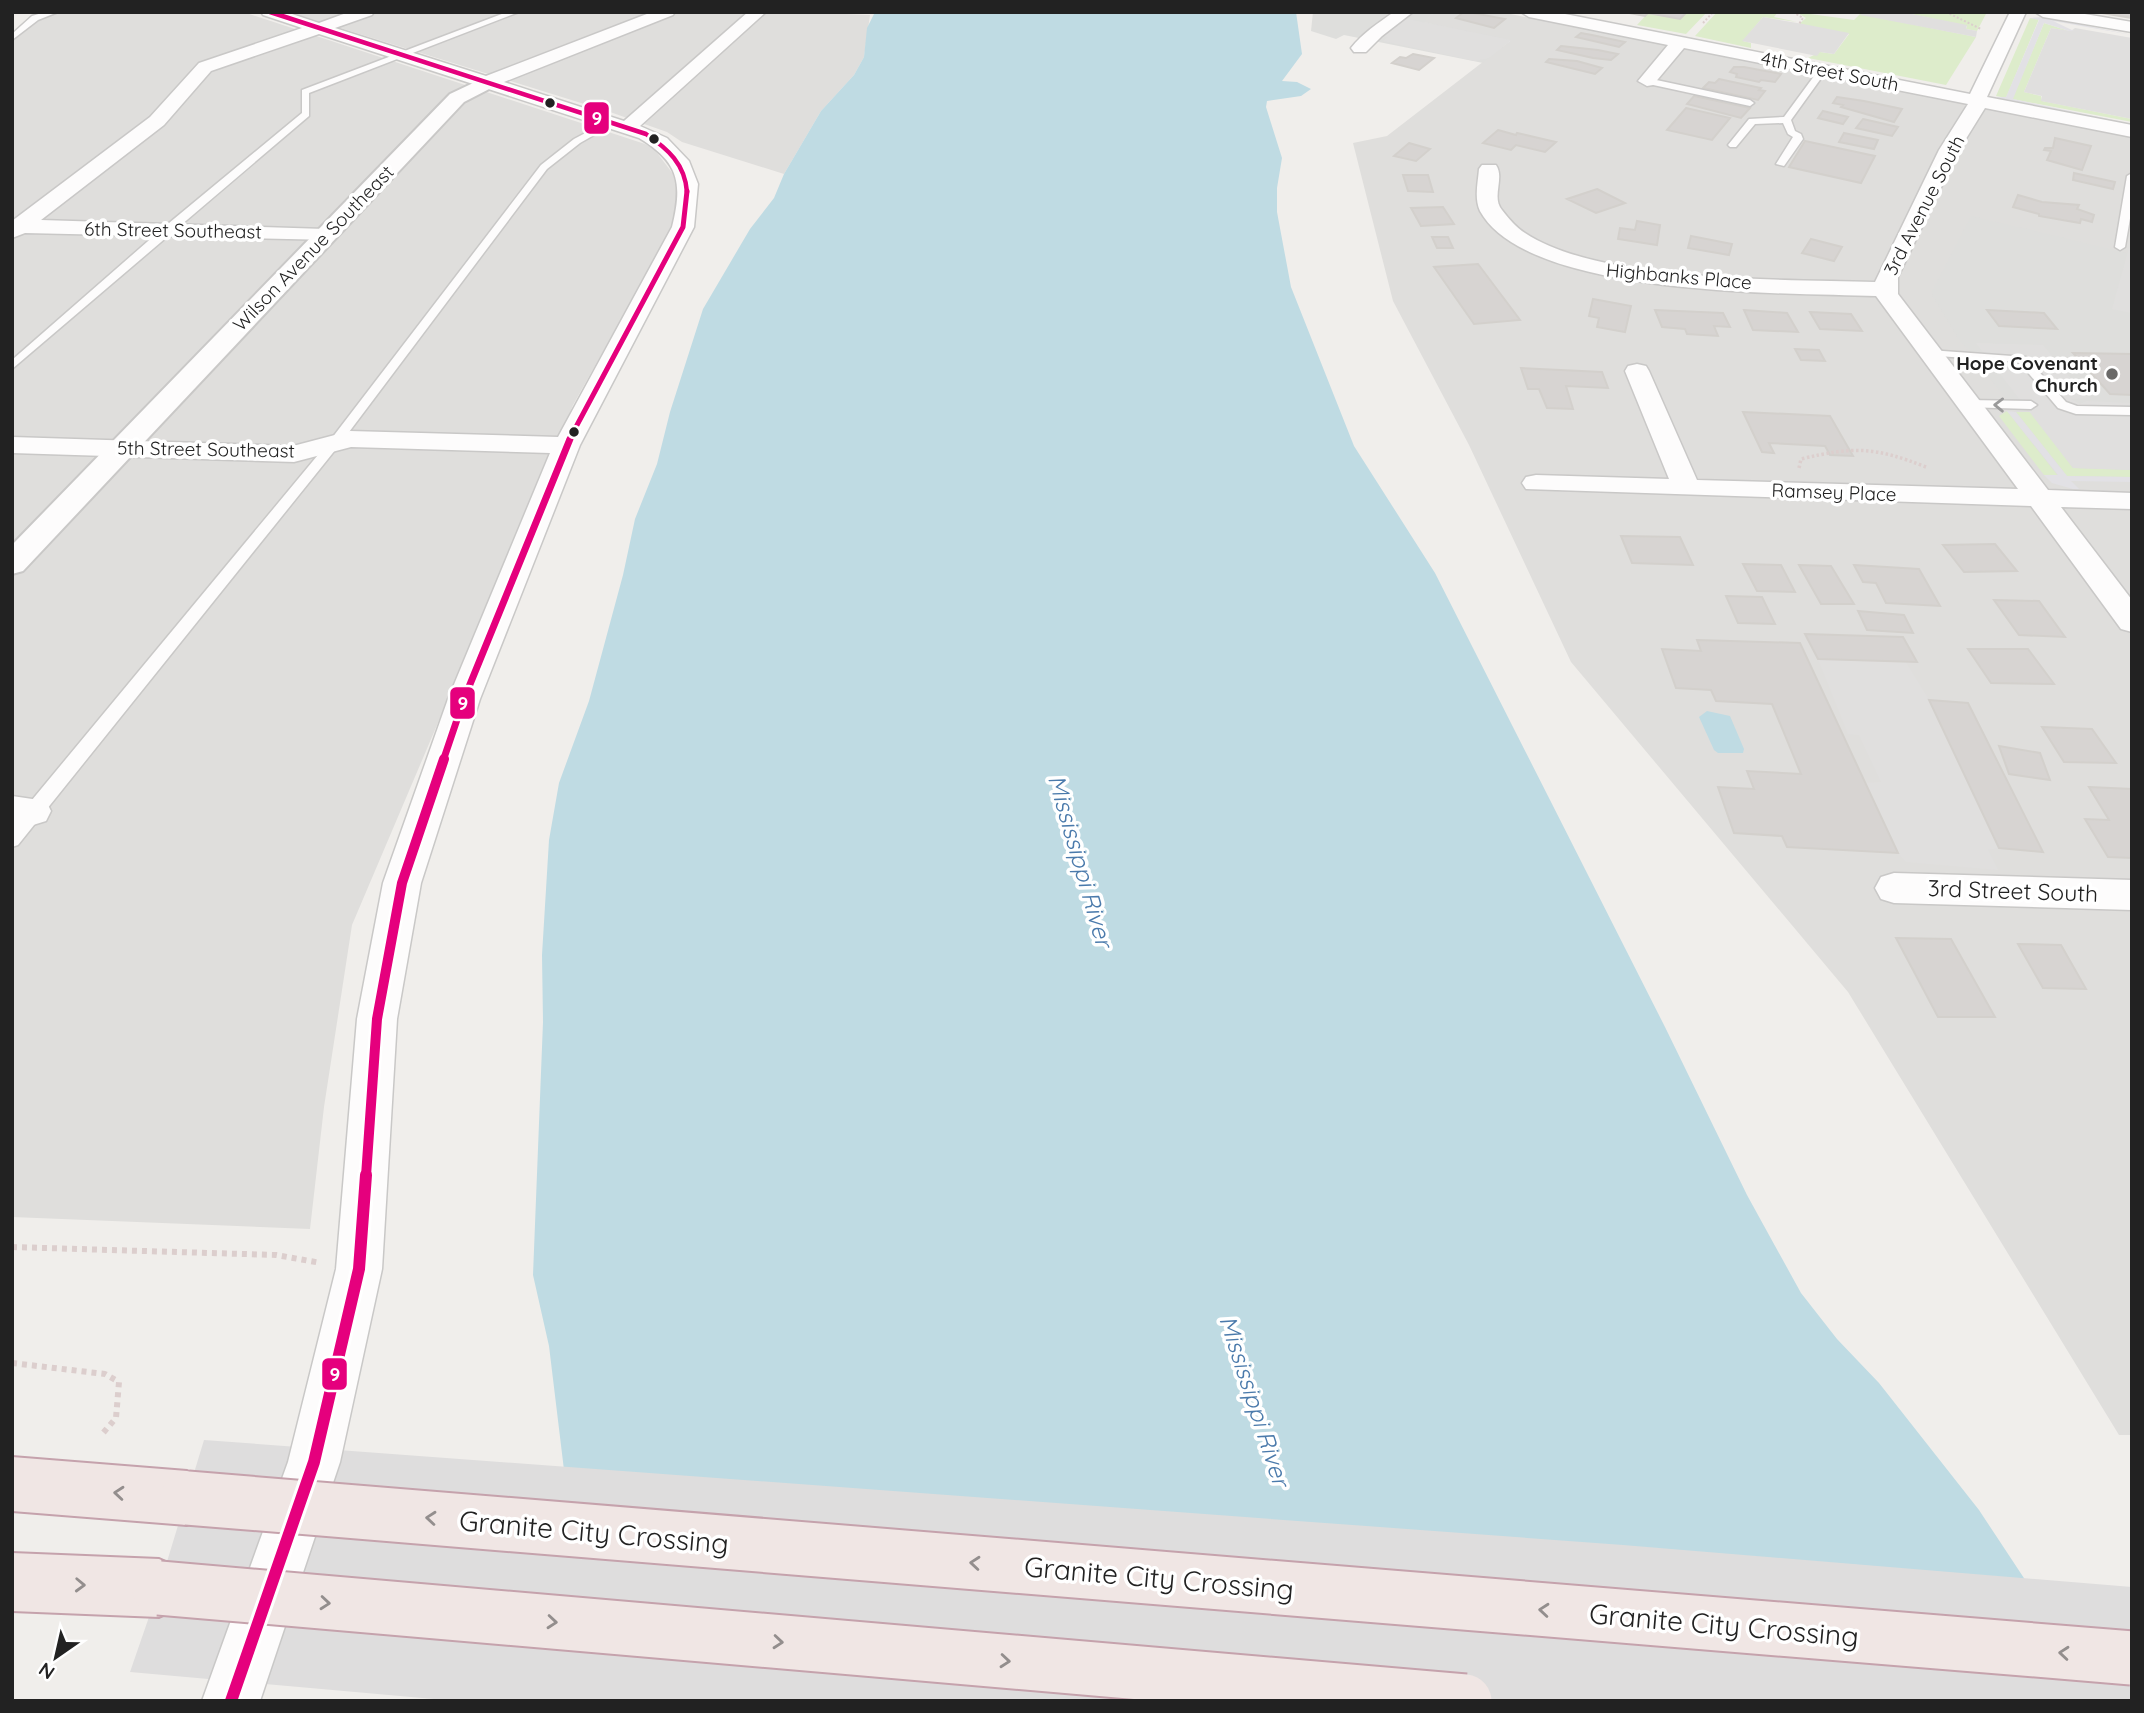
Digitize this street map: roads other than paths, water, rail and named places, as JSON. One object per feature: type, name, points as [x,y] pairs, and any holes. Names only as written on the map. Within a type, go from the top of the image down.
[{"type":"highway","name":"Granite City Crossing","points":[[12,1484],[2132,1658]]},
{"type":"highway","points":[[12,1582],[159,1588],[1465,1701]]},
{"type":"street","points":[[231,1701],[314,1462],[359,1269],[377,1019],[402,883],[464,699],[566,445],[683,227],[690,194],[681,163],[660,141],[621,125],[269,12]]},
{"type":"street","points":[[16,229],[157,121],[205,67],[366,12]]},
{"type":"street","name":"Wilson Avenue Southeast","points":[[12,564],[457,98],[488,82],[667,12]]},
{"type":"street","points":[[621,125],[758,12]]},
{"type":"street","points":[[1360,48],[1376,32],[1405,12]]},
{"type":"street","name":"3rd Avenue South","points":[[2018,12],[1978,100],[1949,150],[1886,277],[1885,289],[1888,299],[2132,622]]},
{"type":"street","points":[[2043,12],[2132,27]]},
{"type":"street","name":"4th Street South","points":[[1537,13],[2132,131]]},
{"type":"street","points":[[1647,81],[1680,41]]},
{"type":"street","name":"Highbanks Place","points":[[1489,169],[1487,195],[1489,206],[1498,220],[1516,238],[1576,262],[1646,276],[1885,289]]},
{"type":"street","name":"6th Street Southeast","points":[[16,229],[326,235]]},
{"type":"street","points":[[1637,372],[1686,487]]},
{"type":"street","name":"5th Street Southeast","points":[[12,444],[294,454],[349,439],[566,445]]},
{"type":"street","name":"Ramsey Place","points":[[1536,483],[2132,502]]},
{"type":"street","name":"3rd Street South","points":[[1894,888],[2132,895]]},
{"type":"lane","points":[[12,38],[35,18],[54,12]]},
{"type":"lane","points":[[12,366],[167,230],[306,114],[304,92],[515,12]]},
{"type":"lane","points":[[1787,120],[1823,69]]},
{"type":"lane","points":[[1647,81],[1750,103]]},
{"type":"lane","points":[[1733,145],[1752,121],[1787,120]]},
{"type":"lane","points":[[1781,164],[1798,139],[1798,136],[1791,132],[1787,120]]},
{"type":"lane","points":[[12,840],[22,810],[336,441],[544,167],[577,141],[621,125]]},
{"type":"lane","points":[[2120,247],[2132,176]]},
{"type":"lane","points":[[1929,353],[2022,359],[2067,408],[2132,411]]},
{"type":"lane","points":[[1967,404],[2031,405]]},
{"type":"water","name":"Mississippi River","points":[[875,12],[1296,12],[1302,54],[1282,81],[1297,82],[1311,89],[1301,96],[1267,101],[1266,107],[1282,158],[1277,188],[1277,212],[1291,287],[1354,446],[1435,573],[1747,1195],[1801,1293],[1837,1339],[1879,1383],[1979,1510],[2105,1701],[575,1701],[564,1470],[549,1346],[533,1275],[543,1022],[542,955],[549,840],[559,783],[589,701],[635,519],[657,464],[670,412],[703,309],[750,229],[774,198],[784,174],[821,111],[854,75],[864,57],[867,28]]},
{"type":"water","points":[[1707,711],[1730,716],[1744,749],[1743,753],[1718,753],[1714,750],[1699,717]]},
{"type":"place","name":"Hope Covenant Church","points":[[2112,374]]}]
